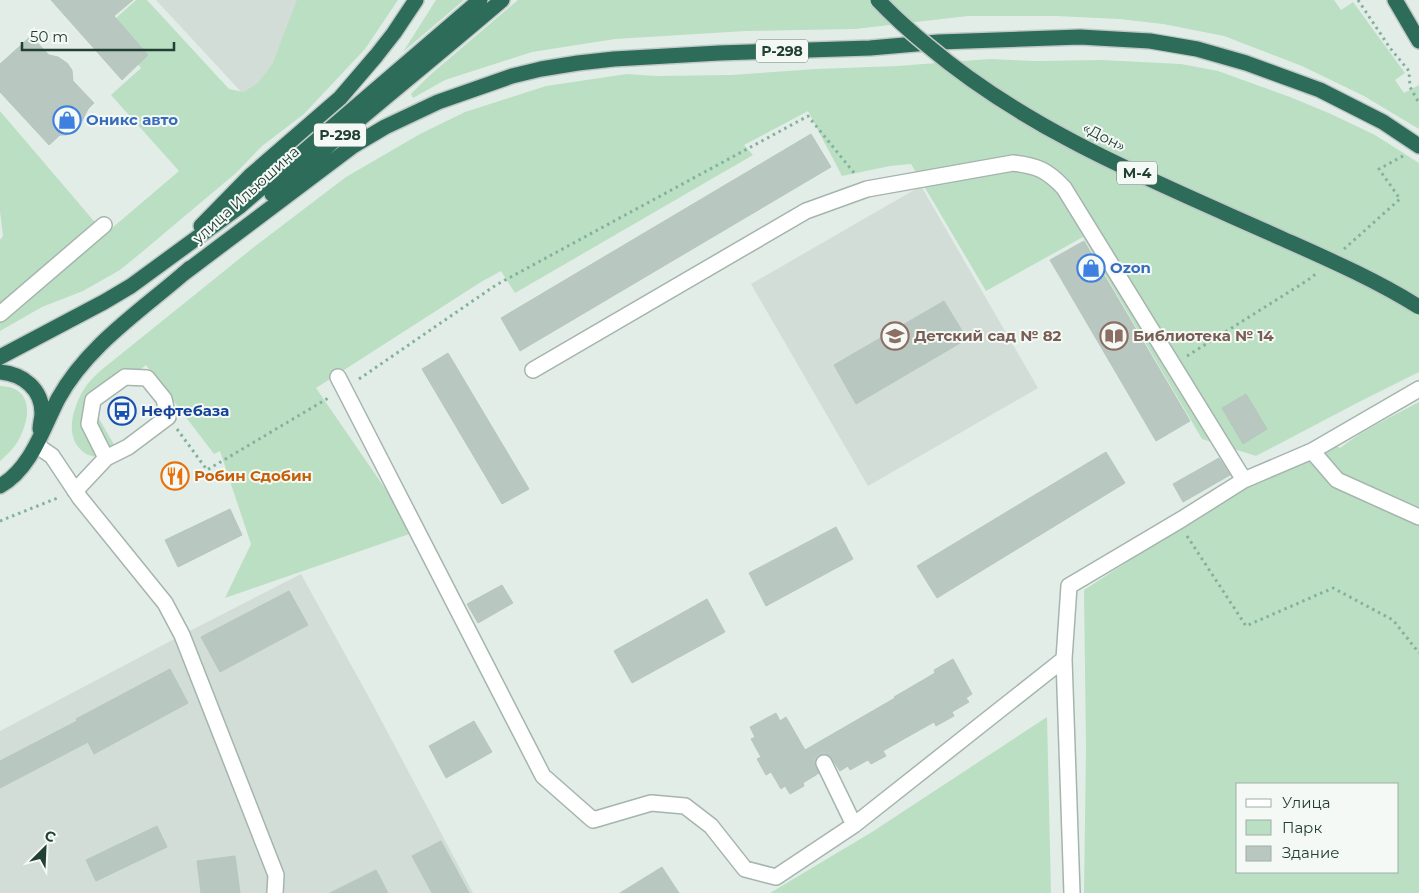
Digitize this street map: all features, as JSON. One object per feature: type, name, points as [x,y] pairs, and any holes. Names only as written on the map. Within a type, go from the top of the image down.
[{"type":"highway","points":[[170,258],[250,176],[340,98],[394,33],[416,0]]},
{"type":"highway","name":"улица Ильюшина","points":[[0,357],[104,302],[170,258],[239,207],[480,0]]},
{"type":"highway","name":"улица Ильюшина","points":[[37,442],[66,386],[78,369],[99,346],[330,144],[502,0]]},
{"type":"highway","name":"«Дон»","points":[[878,0],[911,32],[974,83],[1038,123],[1133,171],[1356,271],[1419,307]]},
{"type":"highway","points":[[1395,0],[1419,41]]},
{"type":"highway","name":"Р-298","points":[[183,274],[353,146],[385,127],[438,102],[512,76],[605,60],[719,53],[870,48],[939,42],[1080,37],[1150,41],[1197,49],[1238,60],[1320,90],[1383,122],[1415,149]]},
{"type":"highway","name":"Р-298","points":[[0,372],[20,377],[31,386],[39,399],[42,413],[37,442],[28,460],[0,486]]},
{"type":"street","points":[[533,370],[806,211],[867,189],[1013,163],[1033,165],[1052,175],[1064,188],[1244,480]]},
{"type":"street","points":[[0,314],[104,225]]},
{"type":"street","points":[[75,491],[106,458],[128,447],[168,417],[164,399],[147,378],[125,377],[92,400],[89,424],[106,458]]},
{"type":"street","points":[[341,383],[544,776],[593,820],[651,803],[685,806],[711,826],[745,869],[776,877],[854,825],[1064,659]]},
{"type":"street","points":[[1072,893],[1064,659],[1068,586],[1182,520],[1244,480],[1312,451],[1419,389]]},
{"type":"street","points":[[37,442],[52,456],[75,491],[165,603],[182,635],[276,875],[276,893]]},
{"type":"street","points":[[1312,451],[1338,480],[1419,518]]},
{"type":"street","points":[[824,763],[854,825]]},
{"type":"path","points":[[1358,0],[1408,71],[1410,86],[1419,103]]},
{"type":"path","points":[[168,417],[207,470],[496,285],[808,116],[867,189]]},
{"type":"path","points":[[1343,249],[1400,199],[1379,169],[1415,149]]},
{"type":"path","points":[[1173,364],[1308,280],[1322,268]]},
{"type":"path","points":[[0,521],[75,491]]},
{"type":"path","points":[[1187,536],[1246,626],[1333,588],[1393,620],[1419,653]]},
{"type":"shaded area","points":[[156,0],[299,0],[274,67],[259,85],[244,95]]},
{"type":"shaded area","name":"Детский сад № 82","points":[[921,186],[1038,388],[868,486],[751,284]]},
{"type":"shaded area","points":[[301,574],[473,893],[0,893],[0,731]]},
{"type":"green space","points":[[136,0],[147,0],[229,89],[244,92],[258,83],[272,65],[297,0],[398,0],[365,49],[304,114],[262,146],[236,173],[142,252],[120,270],[83,291],[42,307],[0,331],[0,240],[3,236],[0,211],[0,111],[105,234],[179,171],[111,95],[141,68],[106,27]]},
{"type":"green space","points":[[436,0],[464,0],[403,52]]},
{"type":"green space","points":[[518,0],[1334,0],[1341,10],[1353,2],[1405,73],[1395,80],[1404,93],[1419,85],[1419,129],[1364,96],[1302,66],[1224,36],[1163,24],[1119,19],[1055,16],[968,16],[855,29],[746,31],[615,39],[532,52],[445,80],[413,98],[411,94],[431,74]]},
{"type":"green space","points":[[990,59],[1036,61],[1102,60],[1181,64],[1218,71],[1331,114],[1375,135],[1419,163],[1419,372],[1256,456],[1202,439],[1083,237],[986,291],[911,164],[890,166],[842,176],[808,111],[744,145],[753,155],[515,293],[501,271],[316,388],[415,532],[225,598],[251,544],[220,451],[214,454],[146,365],[99,403],[97,415],[116,448],[108,453],[92,456],[81,450],[73,438],[73,417],[80,396],[91,380],[105,367],[254,247],[346,177],[420,134],[465,112],[546,86],[627,74],[656,76],[731,75]]},
{"type":"green space","points":[[0,386],[19,392],[27,405],[27,414],[18,441],[0,461]]},
{"type":"green space","points":[[1419,402],[1419,893],[1084,893],[1086,748],[1084,590],[1233,493],[1337,446],[1340,448],[1369,429]]},
{"type":"green space","points":[[1047,717],[1051,893],[770,893],[872,832]]},
{"type":"building","points":[[51,0],[133,0],[114,16],[148,55],[122,80]]},
{"type":"building","points":[[31,36],[49,55],[58,57],[67,63],[72,70],[73,81],[94,103],[88,109],[78,129],[66,135],[60,135],[49,145],[0,92],[0,64]]},
{"type":"building","points":[[811,134],[831,167],[520,351],[501,318]]},
{"type":"building","points":[[1084,241],[1190,421],[1156,441],[1050,260]]},
{"type":"building","points":[[944,301],[967,339],[856,404],[834,365]]},
{"type":"building","points":[[448,353],[529,489],[502,504],[422,369]]},
{"type":"building","points":[[1246,394],[1267,429],[1243,444],[1222,408]]},
{"type":"building","points":[[1106,452],[1125,483],[937,598],[917,566]]},
{"type":"building","points":[[1219,458],[1230,475],[1183,502],[1173,484]]},
{"type":"building","points":[[230,509],[242,535],[178,567],[165,540]]},
{"type":"building","points":[[836,527],[853,559],[766,606],[749,573]]},
{"type":"building","points":[[502,585],[513,603],[478,623],[467,604]]},
{"type":"building","points":[[289,591],[308,625],[220,672],[201,637]]},
{"type":"building","points":[[707,599],[725,632],[632,683],[614,651]]},
{"type":"building","points":[[953,659],[972,694],[966,698],[969,702],[952,712],[954,716],[936,726],[934,722],[902,740],[883,751],[886,756],[871,764],[868,760],[850,770],[848,766],[840,771],[830,756],[820,755],[816,758],[815,763],[819,773],[803,783],[804,786],[790,794],[785,786],[781,789],[771,772],[766,775],[757,759],[761,757],[751,739],[755,737],[750,727],[776,713],[780,721],[786,717],[805,750],[895,698],[935,673],[934,670]]},
{"type":"building","points":[[170,669],[188,703],[94,754],[88,742],[0,788],[0,761]]},
{"type":"building","points":[[474,721],[492,752],[446,778],[429,746]]},
{"type":"building","points":[[157,826],[167,847],[96,881],[86,860]]},
{"type":"building","points":[[441,841],[469,893],[432,893],[412,856]]},
{"type":"building","points":[[235,856],[240,893],[201,893],[197,861]]},
{"type":"building","points":[[662,867],[679,893],[620,893]]},
{"type":"building","points":[[376,870],[388,893],[330,893]]},
{"type":"tunnel","points":[[818,754],[824,763]]},
{"type":"place","name":"Оникс авто","points":[[67,120]]},
{"type":"place","name":"Ozon","points":[[1091,268]]},
{"type":"place","name":"Детский сад № 82","points":[[895,336]]},
{"type":"place","name":"Библиотека № 14","points":[[1114,336]]},
{"type":"place","name":"Нефтебаза","points":[[122,411]]},
{"type":"place","name":"Робин Сдобин","points":[[175,476]]}]
